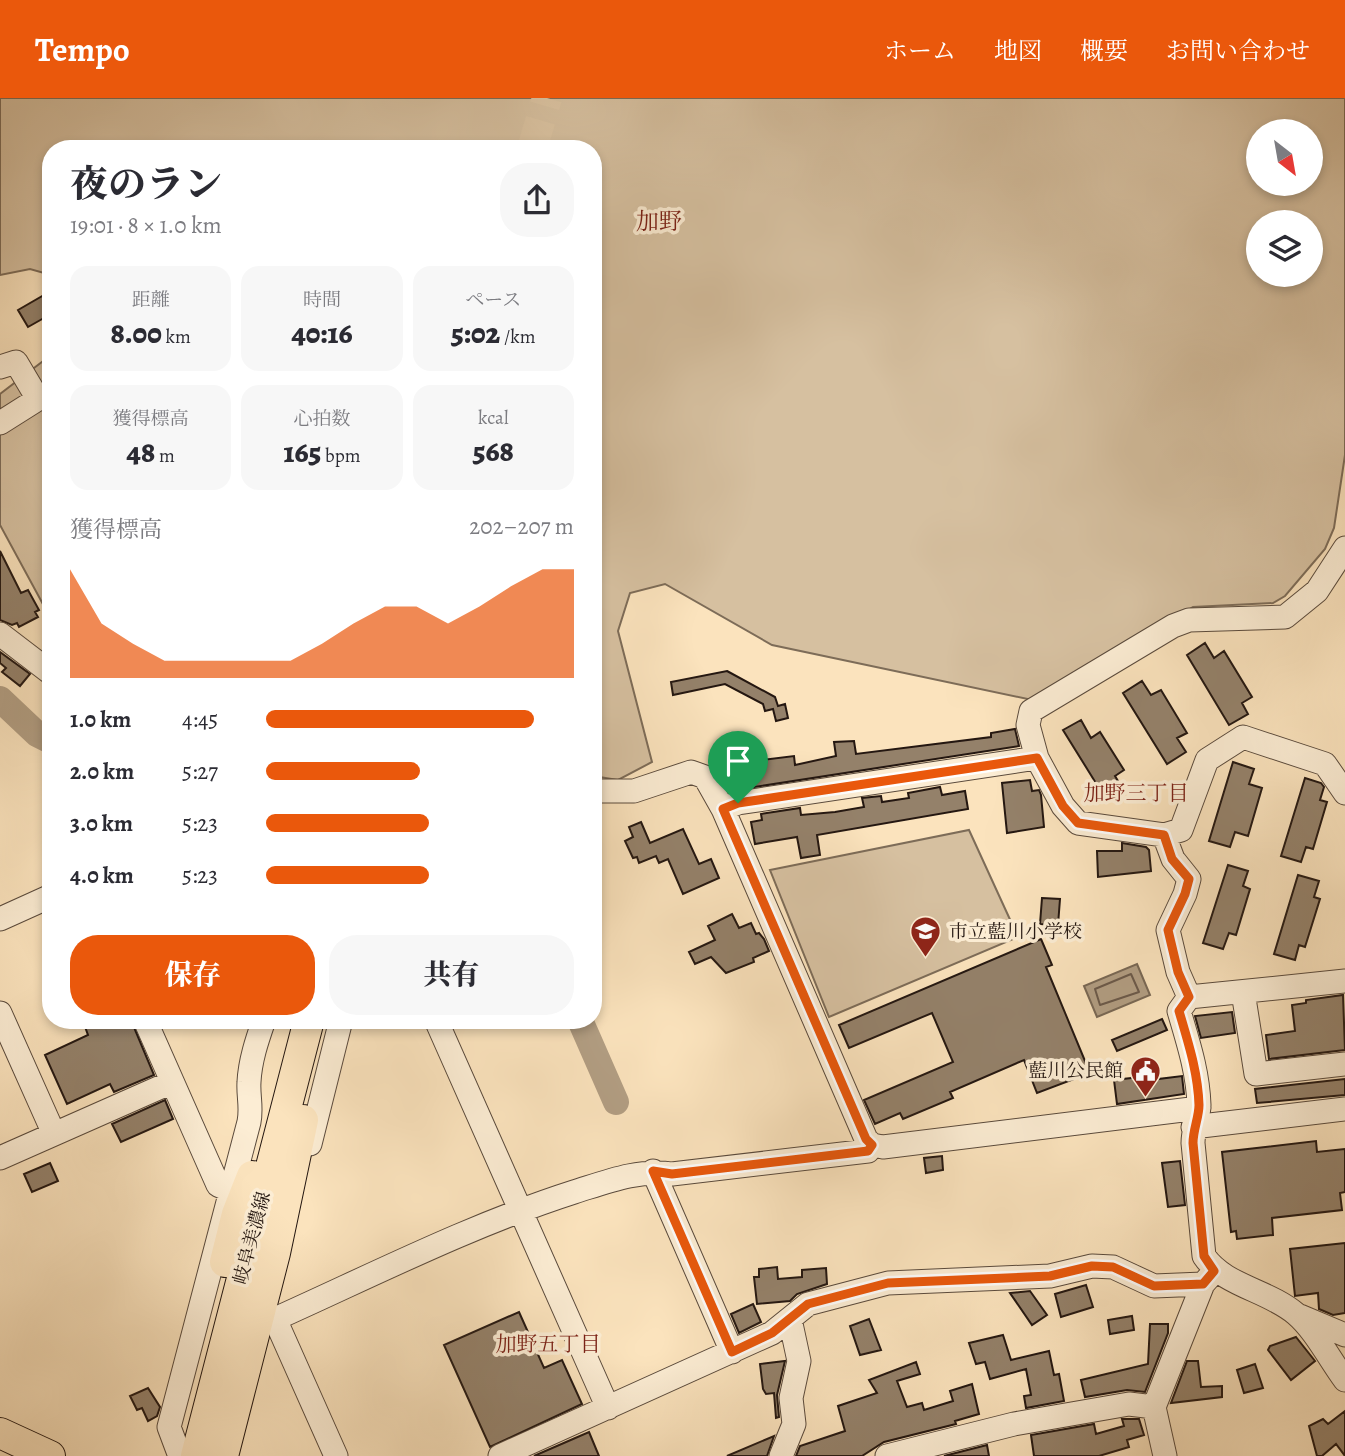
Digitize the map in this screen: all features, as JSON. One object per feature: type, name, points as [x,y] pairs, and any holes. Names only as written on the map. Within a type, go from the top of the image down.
[{"type":"main road","name":"岐阜美濃線","points":[[184,1454],[307,1029]]},
{"type":"main road","points":[[223,1456],[275,1254],[321,1029]]},
{"type":"main road","points":[[184,1454],[237,1214],[298,1062]]},
{"type":"main road","points":[[0,1434],[50,1456]]},
{"type":"street","points":[[0,367],[16,362],[38,398],[0,423]]},
{"type":"street","points":[[1345,548],[1317,591],[1285,617],[1189,620],[1031,711],[1028,725],[1037,758],[1063,806],[1078,823],[1164,835],[1181,830],[1207,760],[1243,737],[1325,764],[1345,793]]},
{"type":"street","points":[[0,634],[42,666]]},
{"type":"street","points":[[723,809],[738,803],[1037,758]]},
{"type":"street","points":[[602,791],[634,791],[691,772],[705,777],[723,809],[861,1126],[872,1145],[883,1147],[1196,1117],[1345,1109]]},
{"type":"street","points":[[1164,835],[1172,859],[1189,879],[1168,930],[1178,972],[1189,997]]},
{"type":"street","points":[[0,919],[42,900]]},
{"type":"street","points":[[1165,1456],[1154,1407],[1208,1278],[1204,1256],[1194,1060],[1179,1011],[1189,997],[1345,981]]},
{"type":"street","points":[[1242,992],[1256,1074],[1345,1064]]},
{"type":"street","points":[[0,1013],[54,1134]]},
{"type":"street","points":[[149,1029],[218,1185],[229,1190]]},
{"type":"street","points":[[184,1454],[169,1427],[249,1122],[252,1105],[248,1087],[250,1070],[261,1029]]},
{"type":"street","points":[[233,1456],[272,1319],[294,1230],[302,1178],[339,1029]]},
{"type":"street","points":[[440,1029],[608,1408]]},
{"type":"street","points":[[0,1158],[172,1082]]},
{"type":"street","points":[[272,1319],[522,1209],[615,1179],[653,1171],[672,1174],[855,1153],[868,1151],[872,1145]]},
{"type":"street","points":[[653,1171],[732,1352]]},
{"type":"street","points":[[500,1456],[772,1333],[808,1304],[888,1283],[1050,1276],[1092,1266],[1113,1267],[1154,1286],[1208,1278],[1274,1298],[1298,1315],[1345,1335]]},
{"type":"street","points":[[1298,1315],[1345,1380]]},
{"type":"street","points":[[272,1319],[336,1456]]},
{"type":"street","points":[[781,1456],[793,1424],[792,1398],[799,1361],[790,1319]]},
{"type":"street","points":[[887,1456],[1014,1424],[1129,1404],[1154,1407]]},
{"type":"shaded area","points":[[0,98],[1345,98],[1345,455],[1334,528],[1325,549],[1285,596],[1273,603],[1193,607],[1037,701],[772,645],[665,584],[630,593],[618,631],[652,762],[618,780],[602,777],[602,140],[42,140],[42,272],[30,269],[0,275]]},
{"type":"shaded area","points":[[42,362],[42,602],[0,525],[0,394]]},
{"type":"shaded area","points":[[969,830],[1018,937],[829,1017],[770,870]]},
{"type":"water","points":[[1137,964],[1150,995],[1097,1017],[1084,986]]},
{"type":"building","points":[[42,296],[42,319],[28,327],[18,310]]},
{"type":"building","points":[[0,551],[21,593],[28,590],[39,610],[35,612],[38,617],[19,627],[17,623],[12,625],[0,620]]},
{"type":"building","points":[[1205,643],[1214,658],[1224,651],[1252,697],[1242,703],[1248,714],[1229,725],[1187,655]]},
{"type":"building","points":[[0,652],[30,674],[20,686],[2,672],[6,668],[0,663]]},
{"type":"building","points":[[727,671],[775,697],[778,706],[785,704],[788,718],[776,721],[773,709],[765,711],[763,704],[725,684],[673,695],[671,682]]},
{"type":"building","points":[[1142,681],[1151,695],[1161,690],[1187,733],[1177,738],[1186,752],[1167,764],[1123,693]]},
{"type":"building","points":[[1081,720],[1091,738],[1100,732],[1124,770],[1115,776],[1124,791],[1107,801],[1063,730]]},
{"type":"building","points":[[1015,729],[1019,746],[729,791],[724,782],[726,774],[753,770],[753,761],[794,756],[795,765],[836,756],[834,742],[854,741],[856,754],[991,737],[991,733]]},
{"type":"building","points":[[1233,762],[1254,769],[1249,784],[1262,788],[1248,836],[1235,832],[1230,847],[1209,841]]},
{"type":"building","points":[[1305,778],[1321,783],[1324,787],[1320,800],[1327,802],[1313,849],[1306,847],[1301,862],[1281,856]]},
{"type":"building","points":[[1030,780],[1032,791],[1039,790],[1041,795],[1044,827],[1007,833],[1002,783]]},
{"type":"building","points":[[940,787],[942,795],[965,791],[968,809],[817,835],[820,855],[801,858],[797,837],[755,844],[751,822],[762,820],[761,814],[800,808],[801,815],[835,812],[864,807],[862,798],[881,796],[882,802],[909,798],[908,793]]},
{"type":"building","points":[[641,822],[650,843],[683,829],[699,864],[711,859],[719,878],[683,894],[668,859],[659,863],[656,856],[639,863],[637,857],[633,858],[625,841],[633,837],[629,827]]},
{"type":"building","points":[[1122,843],[1146,847],[1149,850],[1151,871],[1098,877],[1097,851],[1122,851]]},
{"type":"building","points":[[1228,865],[1248,871],[1243,886],[1250,889],[1236,935],[1229,933],[1223,949],[1203,943]]},
{"type":"building","points":[[1298,875],[1319,881],[1314,897],[1320,899],[1305,947],[1299,945],[1295,960],[1274,954]]},
{"type":"building","points":[[1042,898],[1060,899],[1058,925],[1040,924]]},
{"type":"building","points":[[732,914],[739,928],[751,923],[756,934],[759,933],[764,939],[769,951],[753,958],[754,962],[726,973],[711,957],[695,964],[689,952],[715,940],[708,926]]},
{"type":"building","points":[[1041,939],[1052,965],[1046,967],[1090,1073],[1037,1093],[1024,1060],[950,1092],[953,1098],[903,1119],[900,1113],[875,1124],[864,1100],[953,1062],[932,1013],[849,1048],[839,1025]]},
{"type":"building","points":[[1343,995],[1345,1050],[1269,1059],[1266,1035],[1295,1031],[1292,1005],[1306,1003],[1306,1000]]},
{"type":"building","points":[[1232,1012],[1235,1033],[1201,1038],[1195,1016]]},
{"type":"building","points":[[1162,1019],[1167,1030],[1117,1051],[1112,1040]]},
{"type":"building","points":[[86,1029],[135,1029],[154,1075],[114,1092],[110,1084],[67,1104],[45,1055],[88,1035]]},
{"type":"building","points":[[1158,1075],[1158,1079],[1182,1076],[1184,1094],[1117,1104],[1114,1080]]},
{"type":"building","points":[[1345,1079],[1345,1095],[1257,1103],[1255,1089]]},
{"type":"building","points":[[165,1100],[173,1119],[121,1142],[112,1124]]},
{"type":"building","points":[[1316,1141],[1317,1152],[1345,1149],[1345,1192],[1340,1193],[1342,1210],[1272,1218],[1273,1235],[1237,1239],[1236,1231],[1231,1232],[1222,1152]]},
{"type":"building","points":[[942,1156],[943,1170],[926,1173],[924,1158]]},
{"type":"building","points":[[1180,1161],[1185,1205],[1168,1207],[1162,1163]]},
{"type":"building","points":[[50,1163],[58,1181],[32,1192],[24,1174]]},
{"type":"building","points":[[1345,1243],[1345,1313],[1333,1315],[1319,1309],[1318,1293],[1295,1296],[1290,1249]]},
{"type":"building","points":[[777,1267],[778,1279],[802,1277],[802,1270],[826,1268],[827,1284],[797,1294],[790,1301],[757,1304],[754,1277],[759,1277],[759,1269]]},
{"type":"building","points":[[1086,1285],[1093,1307],[1061,1317],[1055,1294]]},
{"type":"building","points":[[1030,1291],[1047,1315],[1032,1325],[1010,1293]]},
{"type":"building","points":[[753,1304],[761,1322],[739,1333],[731,1314]]},
{"type":"building","points":[[519,1312],[544,1368],[562,1360],[582,1404],[490,1447],[444,1345]]},
{"type":"building","points":[[1132,1316],[1134,1330],[1110,1334],[1108,1320]]},
{"type":"building","points":[[869,1319],[881,1350],[860,1355],[850,1326]]},
{"type":"building","points":[[1150,1324],[1168,1324],[1168,1333],[1145,1392],[1127,1390],[1085,1397],[1081,1380],[1148,1364]]},
{"type":"building","points":[[1003,1335],[1011,1360],[1049,1351],[1054,1375],[1059,1374],[1064,1401],[1026,1408],[1024,1396],[1031,1395],[1026,1369],[990,1379],[985,1362],[976,1364],[969,1343]]},
{"type":"building","points":[[1296,1337],[1315,1361],[1291,1380],[1268,1350],[1270,1346]]},
{"type":"building","points":[[785,1361],[777,1395],[779,1417],[776,1418],[774,1393],[766,1394],[763,1389],[760,1364]]},
{"type":"building","points":[[1187,1361],[1198,1361],[1201,1387],[1222,1386],[1222,1397],[1171,1403]]},
{"type":"building","points":[[916,1362],[920,1374],[897,1381],[907,1407],[922,1403],[924,1410],[953,1401],[950,1391],[972,1384],[979,1414],[955,1421],[956,1424],[884,1442],[862,1456],[796,1456],[800,1446],[845,1431],[838,1406],[877,1393],[869,1380]]},
{"type":"building","points":[[1255,1364],[1263,1388],[1244,1393],[1237,1370]]},
{"type":"building","points":[[148,1388],[160,1407],[157,1416],[148,1421],[142,1408],[137,1410],[130,1396]]},
{"type":"building","points":[[1345,1411],[1345,1456],[1336,1444],[1322,1456],[1317,1456],[1309,1426],[1323,1419],[1328,1424]]},
{"type":"building","points":[[1122,1419],[1139,1419],[1144,1435],[1127,1440],[1129,1447],[1099,1456],[1034,1456],[1031,1435],[1094,1424],[1096,1434],[1124,1426]]},
{"type":"building","points":[[589,1432],[599,1456],[534,1456],[573,1439]]},
{"type":"building","points":[[774,1436],[767,1456],[727,1456]]},
{"type":"building","points":[[987,1445],[989,1456],[944,1456]]},
{"type":"waterway","points":[[0,699],[42,736]]},
{"type":"waterway","points":[[584,1029],[616,1102]]},
{"type":"tunnel","points":[[535,140],[547,98]]},
{"type":"place","name":"市立藍川小学校","points":[[926,959]]},
{"type":"place","name":"藍川公民館","points":[[1146,1098]]},
{"type":"district","name":"加野","points":[[659,221]]},
{"type":"district","name":"加野三丁目","points":[[1136,793]]},
{"type":"district","name":"加野五丁目","points":[[548,1344]]},
{"type":"route","points":[[1037,758],[1063,806],[1078,823],[1164,835],[1172,859],[1189,879],[1168,930],[1178,972],[1189,997],[1179,1011],[1194,1060],[1199,1108],[1193,1127],[1193,1143],[1204,1256],[1214,1271],[1203,1284],[1154,1286],[1113,1267],[1092,1266],[1050,1276],[888,1283],[808,1304],[772,1333],[732,1352],[653,1171],[672,1174],[868,1151],[872,1145],[866,1139],[723,809],[738,803],[1037,758]]}]
